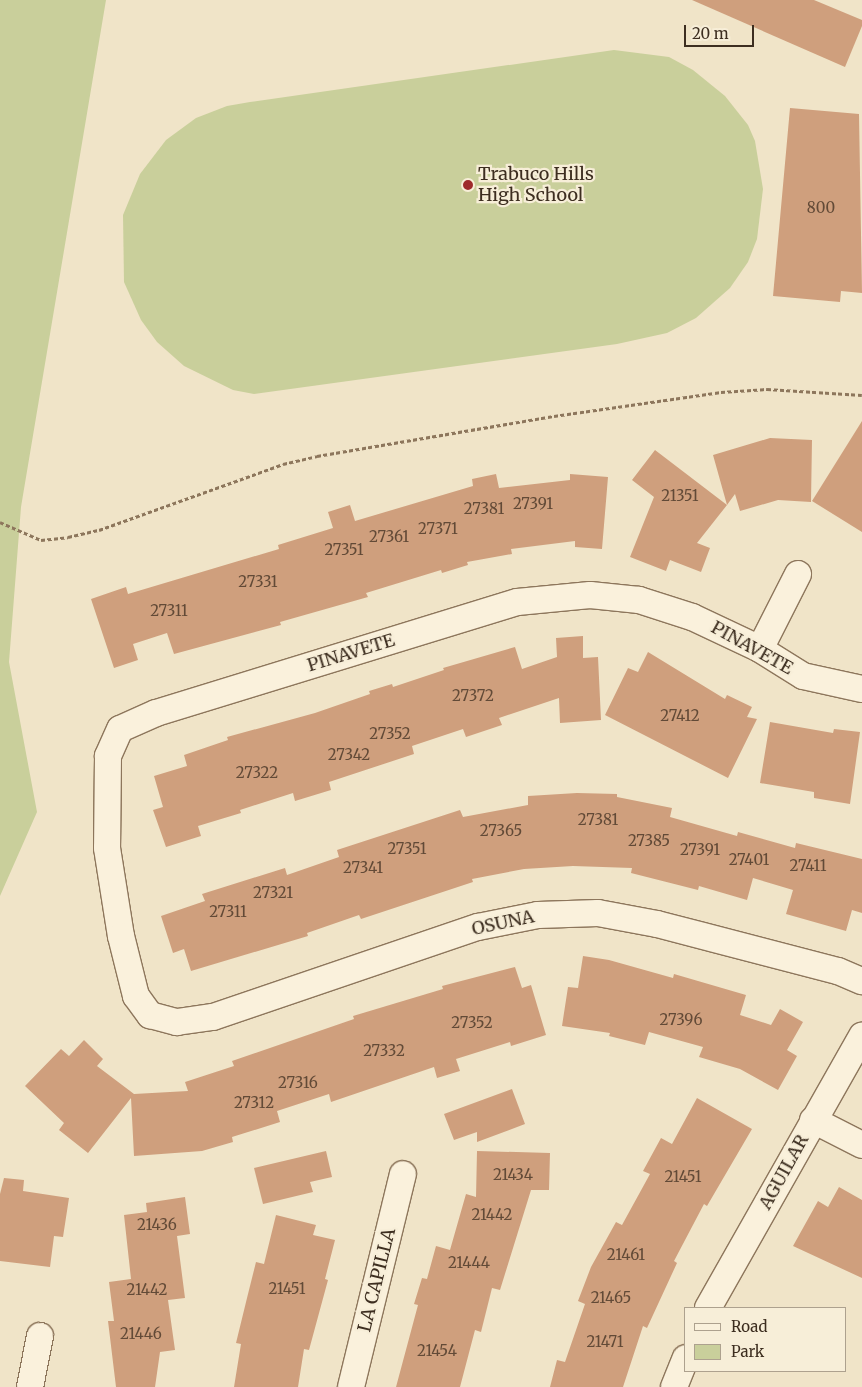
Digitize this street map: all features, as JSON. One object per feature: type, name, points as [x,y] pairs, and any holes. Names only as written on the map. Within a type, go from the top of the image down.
[{"type":"street","points":[[760,649],[798,574]]},
{"type":"street","name":"PINAVETE","points":[[150,1015],[136,996],[123,945],[107,848],[108,756],[120,730],[156,713],[517,602],[590,595],[639,600],[692,617],[760,649],[803,676],[862,689]]},
{"type":"street","name":"OSUNA","points":[[150,1015],[177,1022],[213,1017],[478,927],[538,915],[598,913],[657,924],[838,971],[862,981]]},
{"type":"street","name":"AGUILAR","points":[[709,1307],[812,1120],[862,1036]]},
{"type":"street","points":[[812,1120],[862,1145]]},
{"type":"street","name":"LA CAPILLA","points":[[351,1387],[403,1174]]},
{"type":"street","points":[[30,1387],[40,1336]]},
{"type":"street","points":[[674,1387],[684,1363]]},
{"type":"path","points":[[0,522],[41,540],[100,530],[283,464],[372,446],[720,392],[767,389],[862,395]]},
{"type":"green space","points":[[0,0],[106,0],[21,507],[9,662],[37,812],[0,896]]},
{"type":"green space","points":[[614,50],[669,57],[693,70],[725,96],[748,125],[755,141],[763,189],[757,239],[748,262],[730,288],[696,318],[667,333],[617,344],[254,394],[233,390],[184,366],[157,342],[141,320],[124,282],[123,215],[140,174],[166,140],[196,118],[227,106],[250,102]]},
{"type":"building","points":[[692,0],[814,0],[862,20],[862,26],[845,67]]},
{"type":"building","points":[[790,108],[859,114],[862,293],[841,291],[840,302],[773,296]]},
{"type":"building","points":[[862,421],[862,532],[812,501]]},
{"type":"building","points":[[770,438],[812,440],[811,502],[778,500],[740,511],[735,494],[727,505],[713,455]]},
{"type":"building","points":[[655,450],[727,505],[697,543],[710,548],[701,572],[670,560],[666,571],[630,557],[654,497],[632,480]]},
{"type":"building","points":[[496,474],[499,488],[570,480],[570,474],[608,477],[602,549],[575,547],[575,541],[511,549],[512,554],[467,562],[468,565],[442,573],[441,570],[366,593],[368,597],[280,622],[281,625],[174,654],[167,633],[133,644],[138,660],[114,668],[91,599],[126,587],[128,594],[279,549],[278,545],[333,528],[328,512],[350,505],[355,521],[473,486],[472,479]]},
{"type":"building","points":[[583,636],[583,658],[598,657],[601,720],[560,723],[559,698],[499,718],[502,725],[466,737],[463,729],[412,746],[414,754],[329,782],[331,790],[295,801],[293,793],[240,810],[241,813],[198,826],[201,836],[166,847],[153,810],[163,807],[154,776],[187,766],[184,755],[228,740],[227,737],[315,713],[370,694],[369,691],[392,684],[393,687],[444,670],[443,668],[515,647],[522,669],[557,657],[556,638]]},
{"type":"building","points":[[648,652],[725,699],[727,695],[752,707],[747,717],[757,719],[728,778],[605,715],[628,668],[638,672]]},
{"type":"building","points":[[770,722],[833,733],[834,729],[860,732],[850,804],[814,798],[814,792],[760,783]]},
{"type":"building","points":[[577,793],[617,794],[617,797],[672,808],[670,817],[737,836],[738,832],[795,848],[796,843],[862,859],[862,913],[852,910],[846,931],[786,914],[793,890],[753,878],[747,900],[699,886],[698,890],[631,873],[632,868],[573,866],[524,869],[472,879],[473,882],[361,919],[359,915],[307,933],[308,936],[191,971],[184,949],[173,953],[161,916],[205,901],[202,894],[285,868],[287,875],[339,857],[337,850],[460,810],[463,817],[528,805],[528,796]]},
{"type":"building","points":[[583,956],[609,960],[673,978],[674,974],[746,995],[740,1015],[771,1025],[780,1009],[803,1022],[787,1050],[797,1056],[778,1090],[740,1069],[699,1057],[703,1047],[649,1032],[645,1045],[609,1036],[610,1033],[562,1026],[568,987],[578,988]]},
{"type":"building","points":[[515,967],[522,988],[531,985],[546,1035],[511,1046],[510,1042],[456,1059],[460,1071],[437,1078],[434,1067],[331,1102],[329,1094],[277,1111],[280,1122],[232,1137],[233,1142],[202,1151],[134,1156],[131,1098],[88,1153],[59,1130],[64,1123],[25,1086],[61,1049],[69,1056],[84,1040],[103,1059],[97,1066],[134,1094],[188,1091],[185,1082],[234,1066],[232,1061],[354,1019],[353,1016],[443,989],[442,986]]},
{"type":"building","points":[[512,1089],[525,1124],[477,1142],[477,1132],[454,1140],[444,1114]]},
{"type":"building","points":[[697,1098],[752,1129],[707,1206],[704,1204],[674,1261],[677,1263],[647,1328],[643,1326],[623,1387],[550,1387],[557,1360],[565,1362],[585,1304],[578,1301],[591,1267],[616,1222],[622,1225],[650,1174],[643,1171],[661,1138],[672,1144]]},
{"type":"building","points":[[326,1151],[332,1177],[310,1182],[313,1192],[263,1204],[254,1168]]},
{"type":"building","points":[[477,1151],[550,1153],[549,1190],[531,1190],[500,1290],[492,1288],[481,1332],[475,1330],[460,1387],[396,1387],[418,1305],[414,1304],[422,1278],[427,1279],[436,1246],[450,1250],[466,1194],[476,1197]]},
{"type":"building","points":[[4,1178],[24,1180],[23,1191],[69,1198],[63,1237],[54,1236],[50,1267],[0,1261],[0,1194]]},
{"type":"building","points":[[839,1187],[862,1200],[862,1278],[793,1246],[818,1201],[828,1207]]},
{"type":"building","points":[[185,1197],[190,1234],[177,1236],[185,1298],[168,1300],[175,1350],[160,1352],[155,1387],[116,1387],[108,1321],[114,1321],[109,1282],[131,1279],[124,1215],[147,1212],[146,1203]]},
{"type":"building","points":[[276,1215],[316,1225],[313,1235],[335,1240],[325,1279],[328,1280],[309,1350],[304,1349],[298,1387],[234,1387],[241,1344],[236,1343],[256,1262],[264,1264]]},
{"type":"place","name":"Trabuco Hills High School","points":[[468,185]]}]
